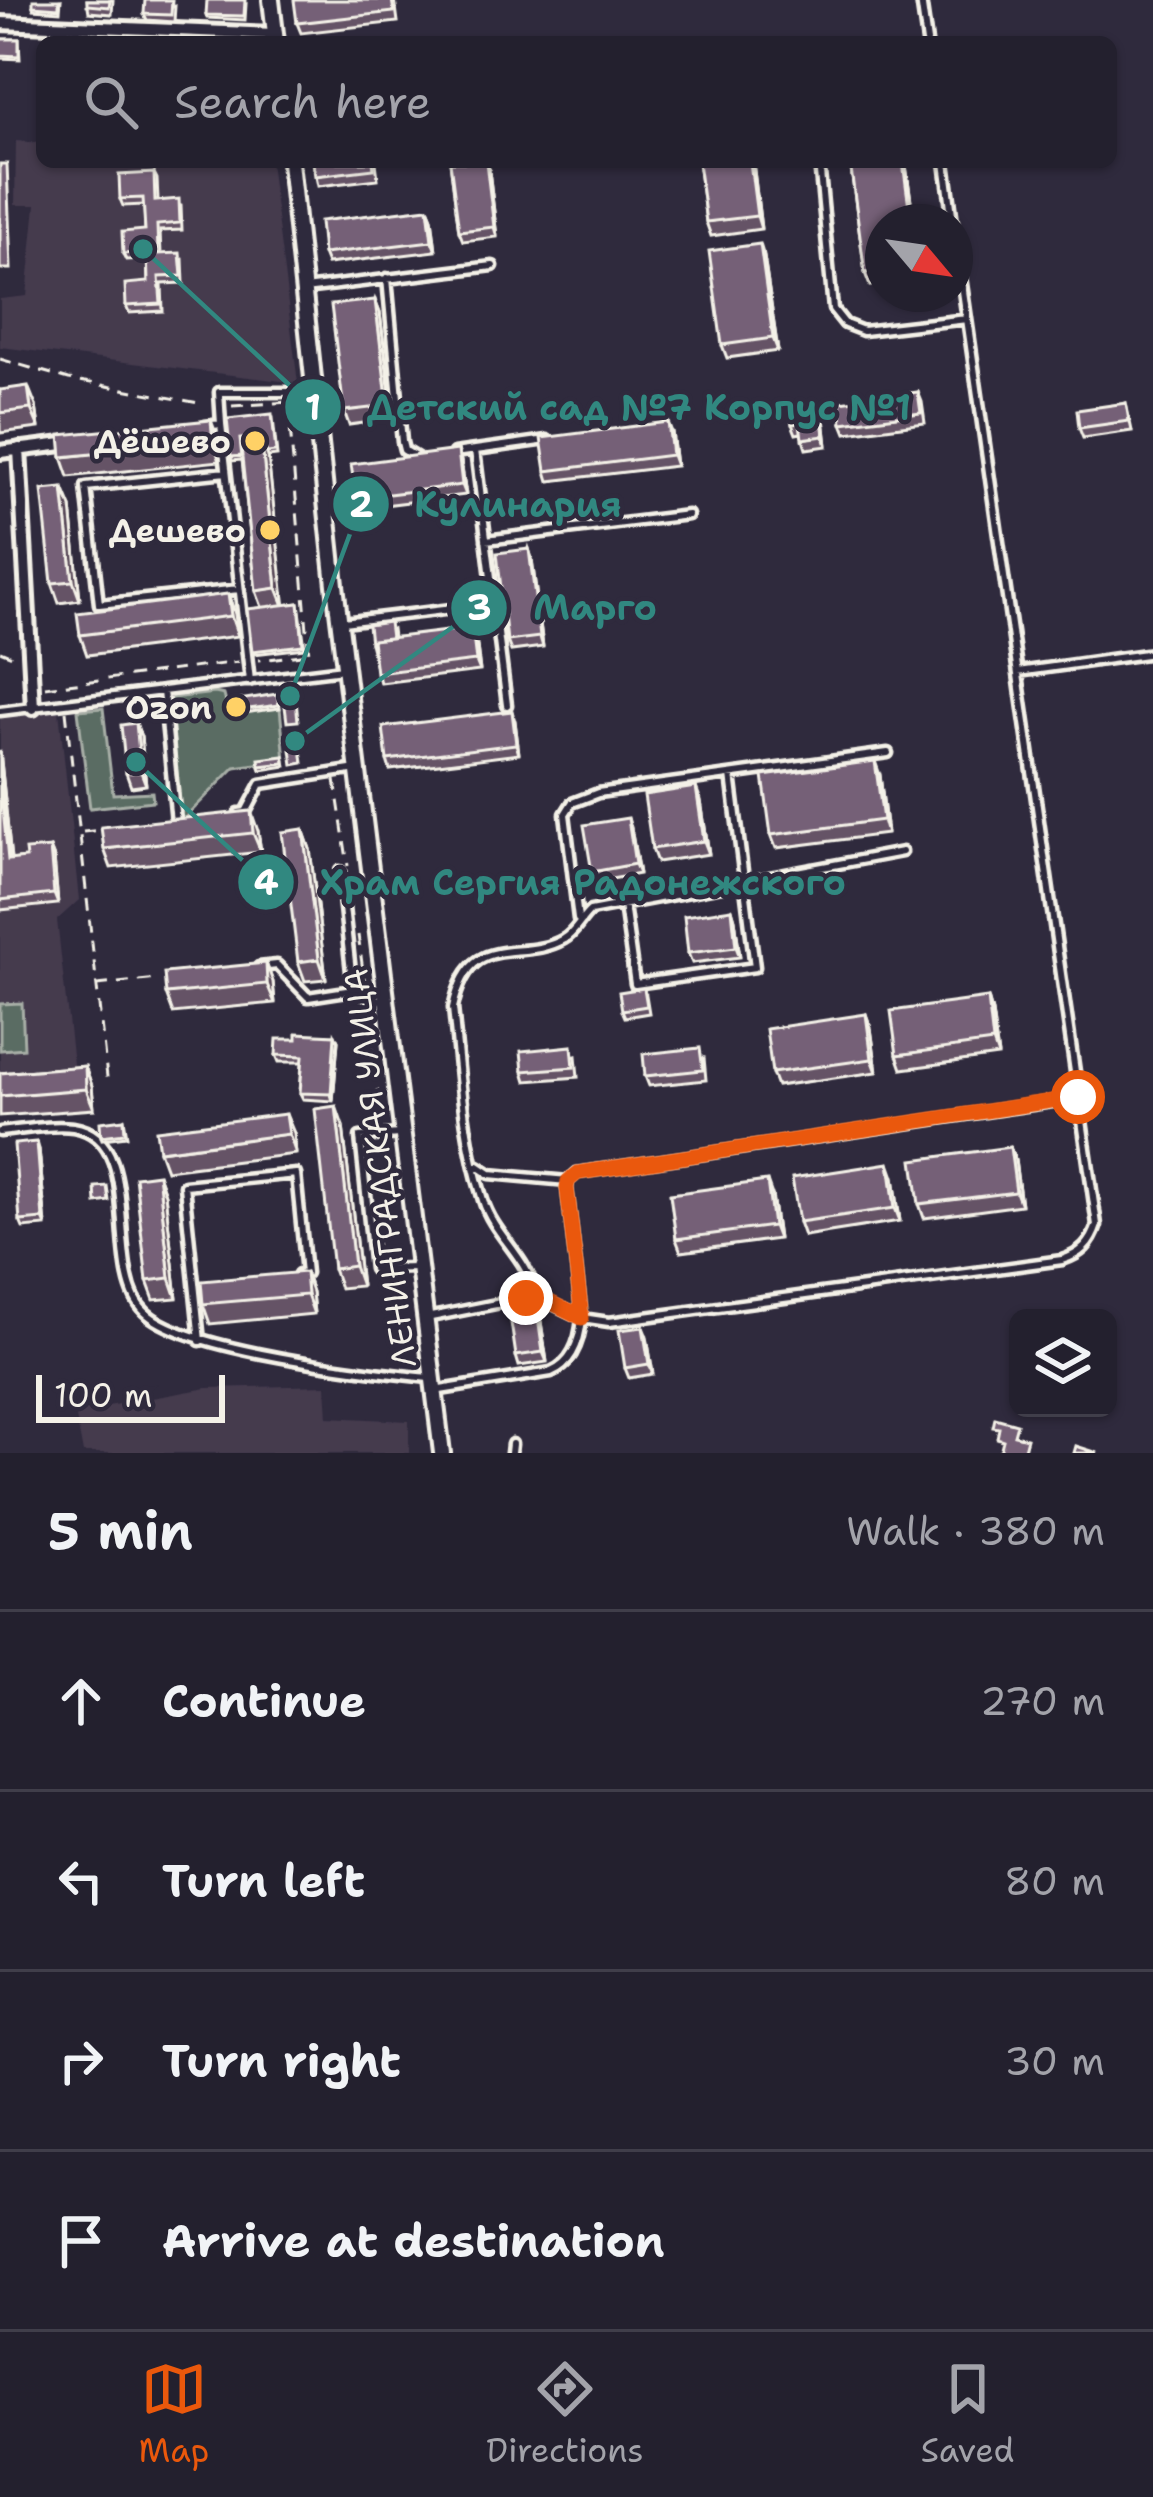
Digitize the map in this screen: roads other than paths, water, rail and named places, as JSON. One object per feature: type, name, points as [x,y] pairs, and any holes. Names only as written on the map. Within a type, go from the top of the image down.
[{"type":"street","points":[[272,0],[276,36]]},
{"type":"street","points":[[0,23],[239,36]]},
{"type":"street","name":"ЛЕНИНГРАДСКАЯ УЛИЦА","points":[[291,168],[340,622],[442,1453]]},
{"type":"street","points":[[0,452],[71,443]]},
{"type":"street","points":[[20,449],[33,708]]},
{"type":"lane","points":[[921,0],[926,36]]},
{"type":"lane","points":[[820,168],[832,309],[838,317],[863,332],[967,320]]},
{"type":"lane","points":[[946,168],[951,204]]},
{"type":"lane","points":[[304,289],[493,266]]},
{"type":"lane","points":[[388,278],[402,442],[407,453],[421,458]]},
{"type":"lane","points":[[426,1318],[536,1296],[582,1318],[609,1322],[1075,1256],[1084,1250],[1097,1226],[966,312]]},
{"type":"lane","points":[[250,681],[219,392],[317,392]]},
{"type":"lane","points":[[200,427],[221,424]]},
{"type":"lane","points":[[439,455],[562,438]]},
{"type":"lane","points":[[475,450],[507,705]]},
{"type":"lane","points":[[226,472],[86,487],[99,604],[238,589]]},
{"type":"lane","points":[[486,540],[688,515]]},
{"type":"lane","points":[[340,622],[494,604]]},
{"type":"lane","points":[[1018,672],[1153,653]]},
{"type":"lane","points":[[0,711],[346,669]]},
{"type":"lane","points":[[158,824],[176,822],[163,692]]},
{"type":"lane","points":[[579,923],[567,807],[598,793],[888,753]]},
{"type":"lane","points":[[222,815],[245,812],[261,784],[360,769]]},
{"type":"lane","points":[[624,904],[635,983],[755,967],[731,775]]},
{"type":"lane","points":[[536,1296],[525,1264],[483,1202],[467,1140],[453,1008],[456,992],[477,962],[500,951],[562,940],[590,911],[902,852]]},
{"type":"lane","points":[[340,871],[352,990]]},
{"type":"lane","points":[[253,968],[277,965],[308,997],[352,990],[388,1004]]},
{"type":"lane","points":[[476,1164],[490,1174],[568,1181],[578,1173],[1078,1097]]},
{"type":"lane","points":[[0,1132],[75,1127],[100,1142],[115,1167],[128,1271],[137,1303],[147,1314],[200,1341],[434,1385],[560,1369],[576,1346],[582,1318],[568,1181]]},
{"type":"lane","points":[[402,1134],[360,1137],[374,1269],[420,1268]]},
{"type":"lane","points":[[200,1341],[184,1185],[296,1174],[306,1273],[284,1275]]},
{"type":"place","name":"Детский сад №7 Корпус №1","points":[[143,249]]},
{"type":"place","name":"Дёшево","points":[[255,441]]},
{"type":"place","name":"Дешево","points":[[270,530]]},
{"type":"place","name":"Кулинария","points":[[290,696]]},
{"type":"place","name":"Ozon","points":[[236,707]]},
{"type":"place","name":"Марго","points":[[295,741]]},
{"type":"place","name":"Храм Сергия Радонежского","points":[[136,762]]}]
